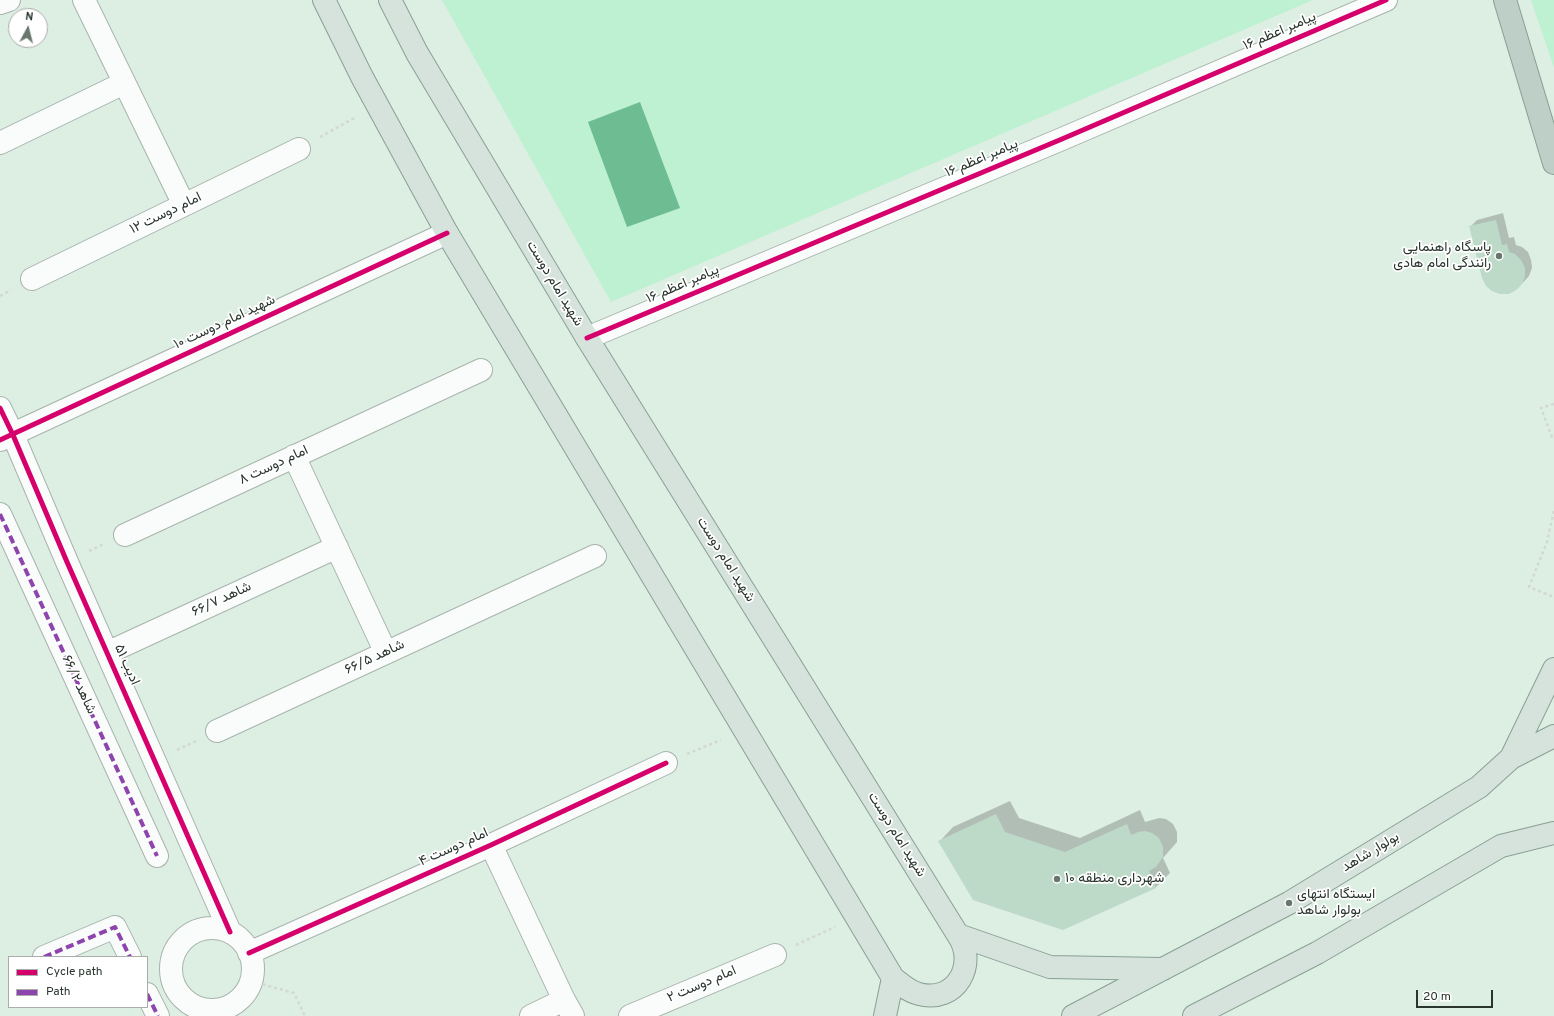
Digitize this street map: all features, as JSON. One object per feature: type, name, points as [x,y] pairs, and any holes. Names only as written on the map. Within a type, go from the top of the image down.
[{"type":"highway","points":[[1504,0],[1554,163]]},
{"type":"main road","points":[[324,0],[377,105],[447,233],[893,978],[885,1016]]},
{"type":"main road","name":"شهید امام دوست","points":[[390,0],[417,53],[587,338],[965,948],[966,964],[961,979],[943,993],[936,995],[920,995],[893,978]]},
{"type":"main road","name":"بولوار شاهد","points":[[1073,1016],[1289,903],[1479,787],[1511,758],[1554,669]]},
{"type":"main road","points":[[1511,758],[1554,736]]},
{"type":"main road","points":[[1194,1016],[1317,953],[1501,846],[1554,832]]},
{"type":"main road","points":[[958,935],[1050,967],[1164,968]]},
{"type":"street","points":[[0,4],[9,0]]},
{"type":"street","points":[[84,0],[184,205]]},
{"type":"street","name":"پیامبر اعظم ۱۶","points":[[587,338],[1070,136],[1386,0]]},
{"type":"street","points":[[0,143],[124,83]]},
{"type":"street","name":"امام دوست ۱۲","points":[[32,279],[299,150]]},
{"type":"street","name":"شهید امام دوست ۱۰","points":[[7,438],[447,233]]},
{"type":"street","name":"امام دوست ۸","points":[[125,535],[481,370]]},
{"type":"street","name":"ادیب ۵۱","points":[[0,408],[7,438],[67,562],[230,932]]},
{"type":"street","points":[[294,456],[386,653]]},
{"type":"street","name":"شاهد ۶۶/۲","points":[[0,514],[157,856]]},
{"type":"street","name":"شاهد ۶۶/۷","points":[[107,653],[337,547]]},
{"type":"street","name":"شاهد ۶۶/۵","points":[[217,731],[595,556]]},
{"type":"street","name":"امام دوست ۴","points":[[250,953],[491,845],[666,763]]},
{"type":"street","points":[[491,845],[568,1008],[531,1016]]},
{"type":"street","points":[[46,956],[115,927],[130,956]]},
{"type":"street","points":[[216,928],[230,932],[242,941],[250,953],[253,967],[251,981],[245,994],[234,1004],[214,1010],[207,1010],[194,1006],[182,998],[174,985],[170,972],[172,958],[178,944],[189,935],[202,929],[216,928]]},
{"type":"street","name":"امام دوست ۲","points":[[630,1016],[775,955]]},
{"type":"street","points":[[148,996],[158,1016]]},
{"type":"path","points":[[299,150],[377,105]]},
{"type":"path","points":[[1553,437],[1541,408],[1554,404]]},
{"type":"path","points":[[1554,511],[1547,542],[1530,587],[1554,597]]},
{"type":"path","points":[[67,562],[125,535]]},
{"type":"path","points":[[666,763],[745,730]]},
{"type":"path","points":[[154,760],[217,731]]},
{"type":"path","points":[[775,955],[857,917]]},
{"type":"path","points":[[251,981],[294,993],[305,1016]]},
{"type":"shaded area","points":[[442,0],[1313,0],[611,302]]},
{"type":"shaded area","points":[[1531,0],[1554,0],[1554,68]]},
{"type":"shaded area","points":[[640,102],[680,208],[627,227],[588,122]]},
{"type":"building","points":[[1496,220],[1502,245],[1507,244],[1509,252],[1515,254],[1521,260],[1525,268],[1525,276],[1522,284],[1509,294],[1500,294],[1492,291],[1486,286],[1482,278],[1469,226]]},
{"type":"building","name":"شهرداری منطقه ۱۰","points":[[996,814],[1005,832],[1065,852],[1127,824],[1131,835],[1145,831],[1152,833],[1159,838],[1163,847],[1163,857],[1156,867],[1149,871],[1156,888],[1063,930],[973,900],[938,841]]},
{"type":"marked path","points":[[0,514],[157,856]]},
{"type":"marked path","points":[[46,956],[115,927],[130,956]]},
{"type":"marked path","points":[[148,996],[158,1016]]},
{"type":"cycle path","points":[[587,338],[1062,139],[1386,0]]},
{"type":"cycle path","points":[[0,440],[447,233]]},
{"type":"cycle path","points":[[0,408],[230,932]]},
{"type":"cycle path","points":[[249,953],[491,845],[666,763]]},
{"type":"place","name":"پاسگاه راهنمایی رانندگی امام هادی","points":[[1499,256]]},
{"type":"place","name":"شهرداری منطقه ۱۰","points":[[1057,879]]},
{"type":"place","name":"ایستگاه انتهای بولوار شاهد","points":[[1289,903]]}]
